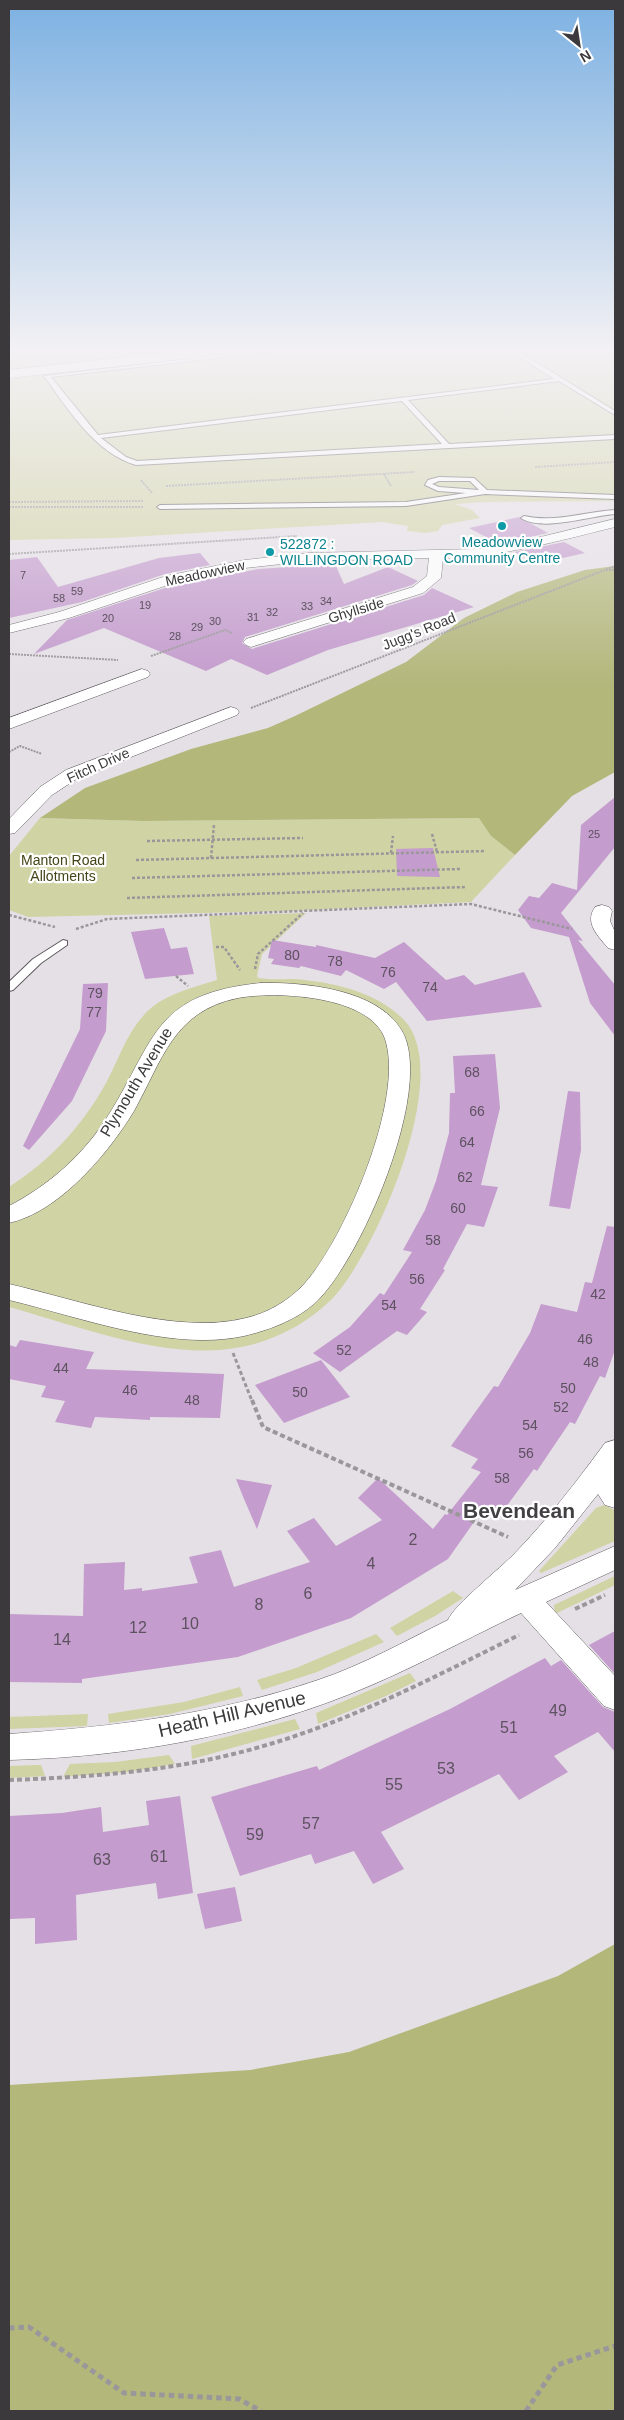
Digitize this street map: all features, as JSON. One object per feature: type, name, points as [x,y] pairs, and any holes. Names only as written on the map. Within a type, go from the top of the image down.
[{"type":"street","name":"Meadowview","points":[[9,629],[58,617],[171,579],[238,565],[309,557],[477,553],[513,548],[615,523]]},
{"type":"street","name":"Ghyllside","points":[[251,642],[418,590],[434,578],[437,565],[436,555]]},
{"type":"street","points":[[9,724],[142,674]]},
{"type":"street","name":"Fitch Drive","points":[[9,829],[46,791],[72,774],[231,712]]},
{"type":"street","points":[[201,723],[220,732]]},
{"type":"street","points":[[615,896],[609,912],[600,924],[615,944]]},
{"type":"street","name":"Plymouth Avenue","points":[[9,1216],[57,1187],[99,1143],[125,1107],[150,1056],[172,1022],[204,1002],[249,990],[310,991],[347,1001],[371,1013],[387,1026],[396,1039],[399,1058],[399,1086],[385,1150],[371,1186],[343,1246],[320,1282],[302,1300],[285,1312],[266,1321],[226,1331],[193,1332],[160,1329],[9,1292]]},
{"type":"street","points":[[444,1636],[513,1575],[535,1552],[609,1459]]},
{"type":"street","points":[[609,1459],[606,1486],[615,1498]]},
{"type":"street","points":[[444,1636],[615,1557]]},
{"type":"street","points":[[526,1599],[615,1697]]},
{"type":"street","name":"Heath Hill Avenue","points":[[9,1747],[123,1737],[234,1717],[325,1690],[406,1656],[444,1636]]},
{"type":"lane","points":[[125,461],[163,463],[198,461]]},
{"type":"lane","points":[[486,492],[474,480],[467,478],[436,479],[428,483],[430,487],[438,489],[486,492],[508,493],[615,497]]},
{"type":"lane","points":[[160,507],[406,504],[486,492]]},
{"type":"lane","points":[[498,501],[509,501],[508,493]]},
{"type":"lane","points":[[524,518],[544,522],[602,512],[615,512]]},
{"type":"lane","points":[[9,988],[37,961],[63,943]]},
{"type":"path","points":[[9,507],[160,507],[156,497],[125,461]]},
{"type":"path","points":[[535,466],[615,462]]},
{"type":"path","points":[[166,486],[422,472]]},
{"type":"path","points":[[9,502],[140,502],[156,497]]},
{"type":"path","name":"Jugg's Road","points":[[231,712],[235,714],[615,566]]},
{"type":"path","points":[[600,571],[615,570]]},
{"type":"path","points":[[145,657],[225,630],[251,642]]},
{"type":"path","points":[[9,654],[122,660]]},
{"type":"path","points":[[9,752],[20,746],[42,754]]},
{"type":"path","points":[[211,858],[214,825]]},
{"type":"path","points":[[432,834],[437,852]]},
{"type":"path","points":[[392,854],[393,836]]},
{"type":"path","points":[[147,841],[303,838]]},
{"type":"path","points":[[136,860],[486,851]]},
{"type":"path","points":[[132,878],[460,869]]},
{"type":"path","points":[[127,898],[466,887]]},
{"type":"path","points":[[71,930],[107,919],[471,904],[572,929]]},
{"type":"path","points":[[249,990],[258,954],[304,912]]},
{"type":"path","points":[[9,915],[62,929]]},
{"type":"path","points":[[216,947],[224,947],[247,979],[249,990]]},
{"type":"path","points":[[176,976],[192,990]]},
{"type":"path","points":[[226,1331],[263,1427],[512,1538],[535,1552]]},
{"type":"path","points":[[9,2328],[29,2327],[124,2393],[239,2399],[261,2411]]},
{"type":"path","points":[[526,2411],[557,2365],[615,2346]]},
{"type":"green space","points":[[9,461],[615,461],[615,501],[455,504],[472,510],[480,518],[442,525],[438,531],[426,533],[407,531],[408,526],[382,522],[113,538],[9,540]]},
{"type":"green space","points":[[615,566],[615,772],[572,796],[515,855],[491,836],[479,818],[143,821],[40,818],[85,788],[191,749],[268,728],[295,716],[406,662],[464,618],[517,592],[585,570]]},
{"type":"green space","name":"Manton Road Allotments","points":[[40,818],[143,821],[480,818],[491,836],[515,855],[471,902],[287,911],[28,917],[9,910],[9,856]]},
{"type":"green space","points":[[306,913],[262,954],[258,978],[309,980],[354,990],[368,996],[394,1011],[405,1021],[418,1047],[420,1081],[415,1121],[403,1163],[387,1206],[368,1244],[349,1276],[332,1299],[312,1316],[278,1336],[241,1347],[213,1350],[184,1350],[124,1340],[9,1307],[9,1187],[52,1154],[76,1128],[97,1099],[136,1024],[151,1008],[166,998],[182,991],[217,980],[209,916]]},
{"type":"green space","points":[[604,1505],[615,1510],[615,1541],[541,1573],[539,1571],[596,1508]]},
{"type":"green space","points":[[615,1576],[615,1585],[555,1614],[554,1605]]},
{"type":"green space","points":[[453,1591],[463,1598],[435,1616],[397,1636],[390,1628]]},
{"type":"green space","points":[[376,1634],[384,1642],[317,1672],[262,1690],[257,1680],[296,1668]]},
{"type":"green space","points":[[410,1673],[416,1681],[386,1696],[318,1724],[316,1713]]},
{"type":"green space","points":[[240,1687],[243,1696],[170,1714],[109,1723],[108,1714],[184,1702]]},
{"type":"green space","points":[[88,1714],[87,1726],[9,1729],[9,1717]]},
{"type":"green space","points":[[295,1719],[300,1729],[192,1759],[191,1746]]},
{"type":"green space","points":[[169,1755],[175,1764],[128,1772],[63,1777],[70,1764],[115,1762]]},
{"type":"green space","points":[[41,1765],[45,1776],[9,1778],[9,1766]]},
{"type":"green space","points":[[615,1944],[615,2411],[9,2411],[9,2085],[250,2070],[349,2052],[558,1976]]},
{"type":"building","points":[[519,517],[548,533],[499,544],[469,528]]},
{"type":"building","points":[[564,542],[585,553],[536,564],[515,552]]},
{"type":"building","points":[[200,553],[210,565],[165,574],[82,602],[9,618],[9,560],[37,557],[58,587],[159,558]]},
{"type":"building","points":[[335,564],[344,584],[388,567],[418,581],[412,585],[245,637],[242,643],[252,649],[424,595],[432,588],[474,607],[328,650],[267,675],[231,659],[206,671],[104,628],[34,654],[67,620],[174,585],[258,569]]},
{"type":"building","points":[[615,797],[615,847],[561,913],[583,941],[578,940],[615,985],[615,1036],[590,1003],[569,937],[531,928],[518,910],[529,896],[539,898],[552,883],[577,890],[581,825]]},
{"type":"building","points":[[433,848],[440,877],[397,876],[396,849]]},
{"type":"building","points":[[164,928],[171,949],[187,947],[194,974],[145,979],[131,932]]},
{"type":"building","points":[[272,940],[316,947],[316,945],[375,958],[404,942],[446,980],[464,975],[475,985],[524,972],[542,1007],[427,1021],[396,982],[384,989],[346,970],[341,976],[301,966],[299,968],[271,964],[274,959],[268,958]]},
{"type":"building","points":[[108,983],[106,1031],[72,1101],[29,1150],[23,1146],[80,1029],[83,984]]},
{"type":"building","points":[[495,1054],[500,1108],[481,1185],[498,1187],[484,1227],[467,1224],[443,1269],[445,1270],[420,1309],[427,1312],[407,1335],[397,1331],[340,1372],[313,1353],[350,1327],[380,1293],[384,1295],[412,1252],[403,1250],[425,1210],[436,1181],[449,1133],[450,1093],[455,1093],[453,1056]]},
{"type":"building","points":[[568,1091],[580,1092],[581,1150],[570,1209],[549,1206]]},
{"type":"building","points":[[607,1226],[615,1227],[615,1350],[605,1378],[600,1376],[575,1424],[570,1422],[537,1471],[534,1469],[497,1519],[481,1512],[448,1559],[351,1618],[238,1657],[82,1679],[82,1683],[9,1682],[9,1614],[83,1616],[84,1564],[125,1562],[124,1590],[142,1588],[142,1591],[198,1583],[189,1557],[221,1550],[234,1587],[310,1562],[287,1531],[314,1518],[336,1546],[382,1520],[358,1498],[378,1478],[433,1529],[445,1514],[447,1515],[481,1472],[471,1468],[478,1459],[451,1446],[494,1386],[498,1387],[530,1333],[541,1304],[577,1312],[585,1282],[592,1283]]},
{"type":"building","points":[[20,1340],[94,1352],[86,1369],[224,1374],[220,1418],[150,1417],[150,1420],[95,1417],[91,1428],[55,1422],[65,1401],[41,1397],[46,1386],[9,1379],[9,1345],[16,1347]]},
{"type":"building","points":[[321,1360],[350,1397],[284,1423],[255,1385]]},
{"type":"building","points":[[236,1479],[272,1485],[257,1529],[244,1499]]},
{"type":"building","points":[[615,1631],[615,1674],[589,1645]]},
{"type":"building","points":[[545,1658],[551,1666],[561,1660],[603,1707],[615,1712],[615,1752],[598,1732],[554,1756],[568,1772],[519,1800],[499,1774],[381,1832],[404,1869],[373,1884],[354,1851],[315,1864],[311,1854],[240,1876],[211,1797],[317,1766],[319,1770],[450,1709]]},
{"type":"building","points":[[180,1796],[193,1893],[158,1899],[156,1883],[76,1895],[77,1940],[35,1944],[35,1918],[9,1919],[9,1816],[62,1813],[101,1807],[103,1832],[149,1825],[146,1801]]},
{"type":"building","points":[[235,1887],[242,1921],[205,1929],[197,1894]]},
{"type":"place","name":"Meadowview Community Centre","points":[[502,526]]},
{"type":"place","name":"522872 : WILLINGDON ROAD","points":[[270,552]]},
{"type":"district","name":"Bevendean","points":[[519,1510]]}]
